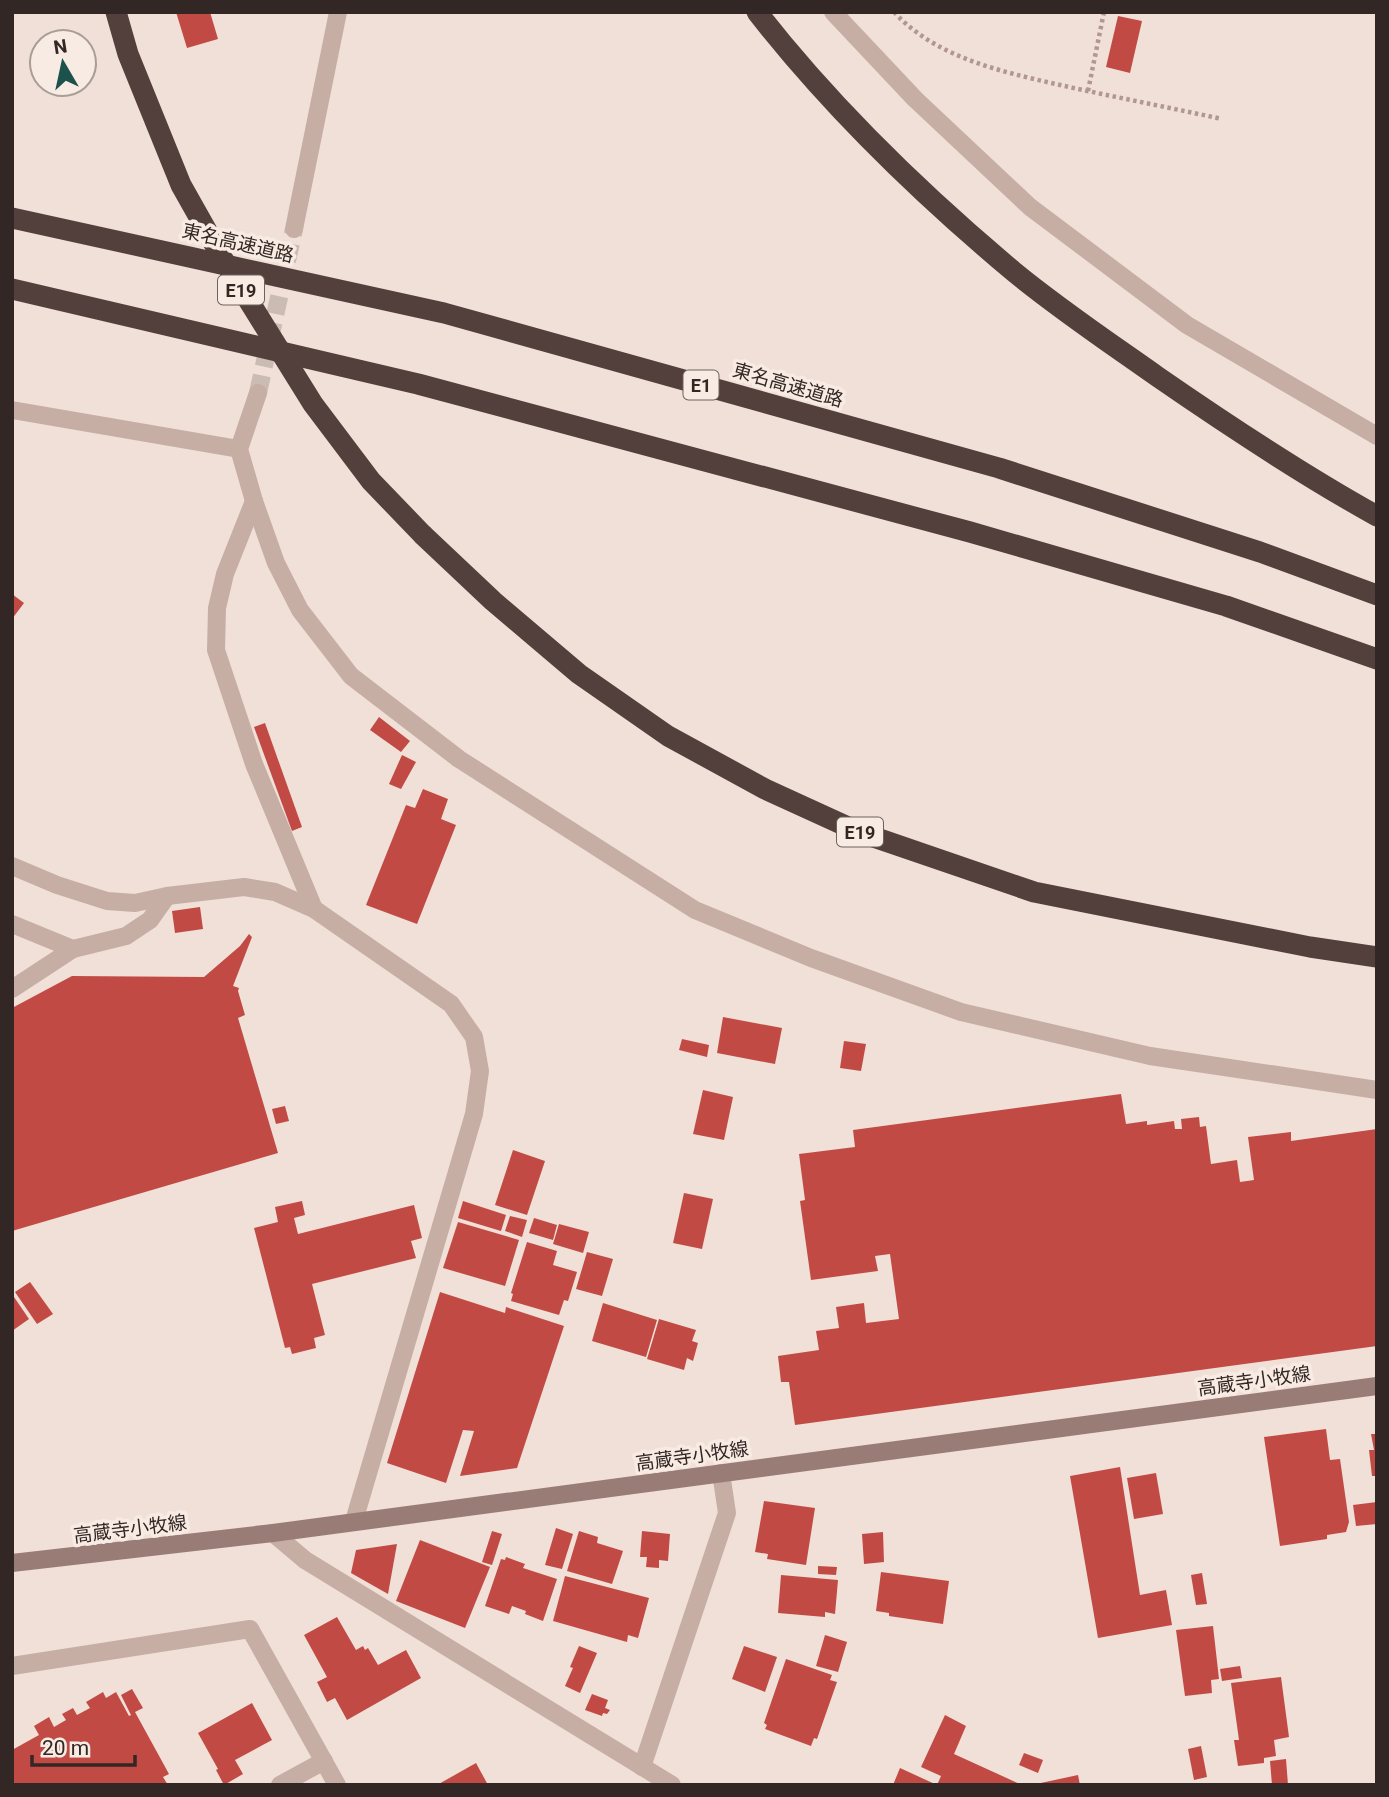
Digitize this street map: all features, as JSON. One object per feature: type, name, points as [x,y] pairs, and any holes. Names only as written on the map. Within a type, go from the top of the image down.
[{"type":"highway","name":"E19","points":[[116,12],[128,54],[181,185],[221,256],[313,404],[371,481],[423,535],[493,601],[579,674],[668,736],[765,789],[859,832],[1034,892],[1310,947],[1377,957]]},
{"type":"highway","points":[[757,12],[786,50],[883,154],[1014,272],[1242,436],[1377,516]]},
{"type":"highway","name":"東名高速道路","points":[[12,218],[457,316],[999,468],[1259,552],[1377,595]]},
{"type":"highway","points":[[12,289],[418,384],[943,525],[1226,606],[1377,659]]},
{"type":"main road","name":"高蔵寺小牧線","points":[[12,1563],[273,1533],[1377,1386]]},
{"type":"street","points":[[294,229],[338,12]]},
{"type":"street","points":[[834,12],[915,99],[1030,207],[1187,325],[1377,436]]},
{"type":"street","points":[[258,393],[239,449],[254,500],[276,563],[300,610],[351,676],[459,759],[695,910],[811,958],[961,1012],[1150,1056],[1377,1090]]},
{"type":"street","points":[[12,410],[239,449]]},
{"type":"street","points":[[254,500],[225,574],[216,608],[216,650],[254,764],[314,909]]},
{"type":"street","points":[[12,866],[57,885],[107,901],[135,903],[167,896],[244,887],[275,892],[314,909],[451,1004],[474,1037],[480,1071],[474,1114],[354,1521]]},
{"type":"street","points":[[12,989],[73,949],[126,936],[150,920],[167,896]]},
{"type":"street","points":[[12,924],[73,949]]},
{"type":"street","points":[[642,1767],[727,1513],[721,1473]]},
{"type":"street","points":[[273,1533],[304,1560],[672,1785]]},
{"type":"street","points":[[12,1665],[250,1629],[337,1785]]},
{"type":"street","points":[[281,1785],[324,1761]]},
{"type":"path","points":[[894,12],[904,23],[947,51],[1003,72],[1222,119]]},
{"type":"path","points":[[1088,91],[1104,12]]},
{"type":"building","points":[[176,12],[210,12],[218,39],[187,48]]},
{"type":"building","points":[[1118,16],[1142,21],[1130,73],[1106,67]]},
{"type":"building","points":[[12,594],[24,603],[12,619]]},
{"type":"building","points":[[379,717],[410,741],[401,752],[370,730]]},
{"type":"building","points":[[265,723],[302,827],[292,831],[254,727]]},
{"type":"building","points":[[402,755],[416,762],[401,789],[389,784]]},
{"type":"building","points":[[423,789],[448,799],[441,819],[456,825],[417,924],[366,905],[406,805],[415,808]]},
{"type":"building","points":[[200,907],[203,929],[175,933],[172,911]]},
{"type":"building","points":[[249,934],[252,937],[233,986],[239,988],[245,1015],[238,1018],[278,1153],[12,1231],[12,1008],[72,976],[204,977],[240,946]]},
{"type":"building","points":[[723,1017],[782,1028],[775,1064],[717,1053]]},
{"type":"building","points":[[682,1039],[709,1045],[707,1057],[679,1050]]},
{"type":"building","points":[[844,1041],[866,1044],[861,1071],[840,1068]]},
{"type":"building","points":[[703,1090],[733,1097],[724,1140],[693,1134]]},
{"type":"building","points":[[1121,1094],[1126,1124],[1147,1121],[1147,1125],[1174,1121],[1175,1129],[1182,1129],[1181,1119],[1199,1117],[1200,1127],[1206,1126],[1211,1164],[1237,1160],[1240,1182],[1254,1180],[1248,1137],[1291,1132],[1291,1141],[1377,1129],[1377,1346],[795,1425],[789,1382],[781,1382],[778,1356],[819,1350],[816,1331],[839,1328],[836,1307],[864,1303],[866,1323],[899,1319],[890,1254],[875,1256],[878,1271],[811,1280],[800,1201],[805,1200],[799,1154],[855,1147],[853,1130]]},
{"type":"building","points":[[285,1106],[289,1121],[276,1124],[272,1109]]},
{"type":"building","points":[[513,1150],[545,1161],[527,1215],[495,1205]]},
{"type":"building","points":[[684,1193],[713,1199],[702,1249],[673,1243]]},
{"type":"building","points":[[302,1201],[305,1215],[294,1218],[298,1234],[414,1205],[422,1238],[411,1241],[416,1258],[312,1284],[325,1335],[314,1338],[316,1348],[292,1354],[290,1347],[285,1348],[254,1228],[278,1222],[275,1207]]},
{"type":"building","points":[[463,1201],[506,1215],[501,1231],[458,1218]]},
{"type":"building","points":[[510,1216],[527,1220],[522,1237],[505,1231]]},
{"type":"building","points":[[534,1218],[557,1225],[553,1240],[529,1233]]},
{"type":"building","points":[[458,1222],[519,1240],[505,1286],[443,1268]]},
{"type":"building","points":[[559,1224],[589,1232],[583,1253],[553,1244]]},
{"type":"building","points":[[527,1242],[557,1251],[553,1265],[577,1272],[568,1301],[564,1300],[559,1315],[511,1301]]},
{"type":"building","points":[[587,1252],[613,1259],[602,1296],[576,1289]]},
{"type":"building","points":[[30,1282],[53,1314],[37,1324],[15,1292]]},
{"type":"building","points":[[440,1292],[505,1313],[506,1307],[564,1326],[517,1468],[460,1476],[474,1431],[463,1430],[446,1483],[387,1463]]},
{"type":"building","points":[[12,1294],[29,1319],[12,1331]]},
{"type":"building","points":[[603,1303],[657,1320],[646,1357],[592,1341]]},
{"type":"building","points":[[659,1319],[696,1330],[692,1341],[698,1343],[693,1361],[687,1358],[684,1370],[647,1359]]},
{"type":"building","points":[[1326,1429],[1330,1460],[1340,1459],[1349,1522],[1346,1532],[1327,1535],[1327,1539],[1280,1546],[1264,1437]]},
{"type":"building","points":[[1371,1434],[1377,1434],[1377,1476],[1372,1476],[1369,1450],[1374,1450]]},
{"type":"building","points":[[1120,1467],[1140,1595],[1166,1590],[1172,1625],[1098,1638],[1070,1476]]},
{"type":"building","points":[[1156,1473],[1163,1514],[1134,1519],[1127,1478]]},
{"type":"building","points":[[764,1501],[815,1508],[806,1565],[767,1559],[768,1554],[755,1552]]},
{"type":"building","points":[[1377,1502],[1377,1524],[1356,1526],[1353,1505]]},
{"type":"building","points":[[556,1528],[573,1534],[562,1569],[545,1565]]},
{"type":"building","points":[[492,1531],[502,1534],[492,1565],[482,1562]]},
{"type":"building","points":[[579,1531],[598,1537],[597,1543],[623,1551],[612,1584],[567,1571]]},
{"type":"building","points":[[642,1531],[670,1534],[668,1561],[659,1560],[659,1568],[646,1567],[647,1557],[640,1557]]},
{"type":"building","points":[[883,1532],[884,1562],[864,1564],[862,1534]]},
{"type":"building","points":[[420,1540],[490,1567],[465,1628],[396,1601]]},
{"type":"building","points":[[397,1544],[388,1594],[351,1573],[356,1550]]},
{"type":"building","points":[[506,1557],[525,1564],[523,1568],[557,1579],[543,1621],[512,1606],[509,1614],[485,1606],[501,1559],[505,1560]]},
{"type":"building","points":[[818,1566],[837,1567],[836,1575],[818,1574]]},
{"type":"building","points":[[881,1572],[949,1581],[943,1624],[889,1616],[889,1613],[876,1611]]},
{"type":"building","points":[[1202,1573],[1207,1604],[1196,1605],[1191,1575]]},
{"type":"building","points":[[781,1575],[838,1580],[835,1614],[825,1612],[825,1617],[778,1613]]},
{"type":"building","points":[[565,1576],[649,1598],[638,1638],[628,1635],[627,1642],[553,1621]]},
{"type":"building","points":[[337,1617],[356,1650],[363,1646],[365,1650],[368,1648],[378,1665],[406,1650],[421,1678],[347,1720],[335,1698],[327,1702],[317,1682],[327,1677],[304,1635]]},
{"type":"building","points":[[1213,1626],[1219,1679],[1211,1680],[1212,1693],[1185,1696],[1176,1630]]},
{"type":"building","points":[[825,1635],[847,1642],[838,1672],[816,1666]]},
{"type":"building","points":[[579,1646],[597,1653],[580,1693],[565,1686]]},
{"type":"building","points":[[744,1646],[777,1657],[765,1692],[732,1679]]},
{"type":"building","points":[[786,1659],[832,1675],[830,1680],[837,1682],[817,1739],[814,1738],[811,1746],[765,1729],[767,1725],[764,1723]]},
{"type":"building","points":[[1240,1666],[1242,1678],[1222,1681],[1220,1669]]},
{"type":"building","points":[[1281,1677],[1289,1737],[1274,1740],[1276,1756],[1264,1758],[1264,1763],[1238,1766],[1234,1740],[1239,1740],[1231,1683]]},
{"type":"building","points":[[132,1689],[143,1708],[135,1712],[169,1774],[163,1777],[168,1785],[13,1785],[12,1750],[39,1735],[34,1726],[49,1717],[54,1727],[66,1720],[62,1714],[73,1708],[77,1715],[90,1708],[86,1702],[103,1692],[106,1698],[116,1692],[129,1716],[131,1715],[121,1695]]},
{"type":"building","points":[[592,1694],[608,1700],[605,1708],[610,1710],[607,1714],[603,1713],[602,1716],[585,1710]]},
{"type":"building","points":[[252,1703],[272,1740],[235,1760],[243,1774],[224,1785],[198,1733]]},
{"type":"building","points":[[945,1715],[966,1726],[954,1754],[1022,1785],[937,1785],[941,1776],[921,1767]]},
{"type":"building","points":[[1201,1746],[1207,1777],[1194,1780],[1188,1749]]},
{"type":"building","points":[[1024,1753],[1043,1760],[1038,1773],[1019,1765]]},
{"type":"building","points":[[1286,1759],[1288,1785],[1272,1785],[1270,1761]]},
{"type":"building","points":[[476,1763],[488,1785],[437,1785]]},
{"type":"building","points":[[900,1768],[937,1785],[893,1785]]},
{"type":"building","points":[[1078,1775],[1080,1785],[1036,1785],[1036,1784]]},
{"type":"tunnel","points":[[258,393],[294,229]]}]
